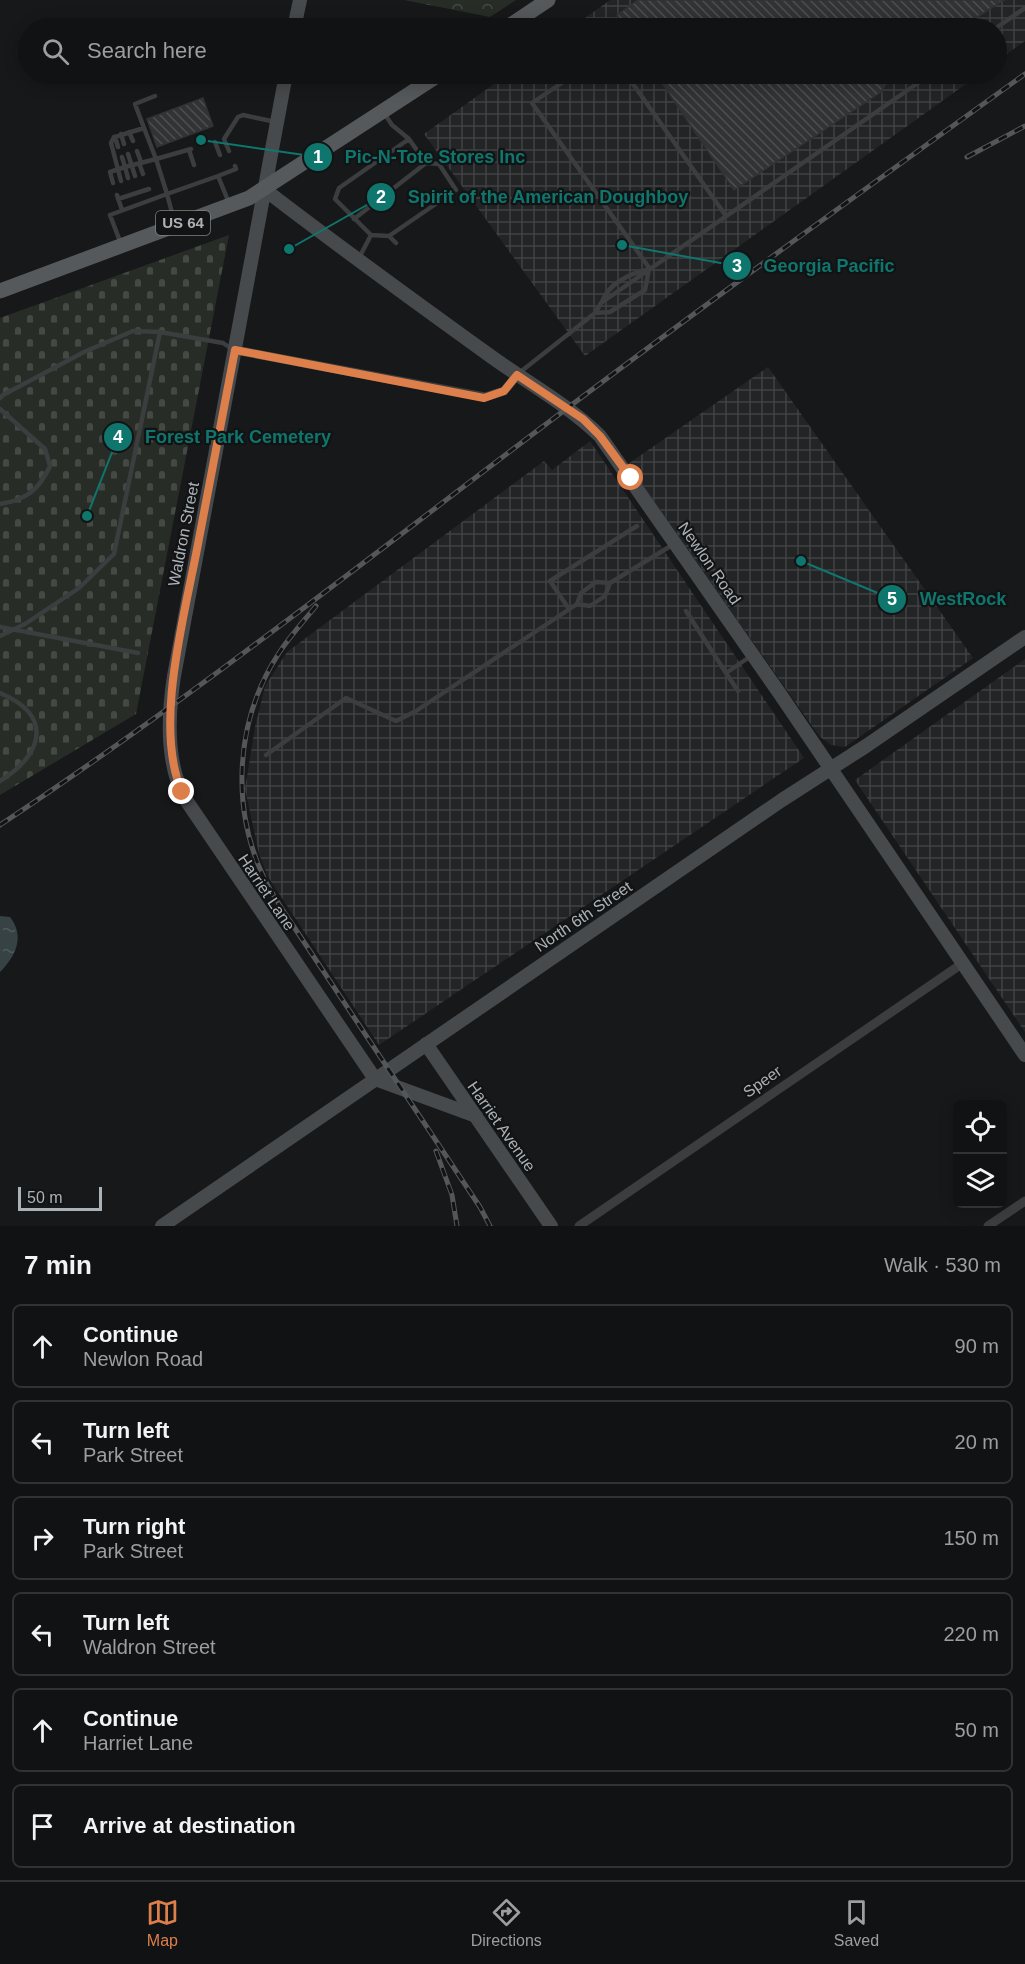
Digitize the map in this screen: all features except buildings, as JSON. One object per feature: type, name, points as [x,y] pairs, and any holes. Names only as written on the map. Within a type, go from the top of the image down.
[{"type":"main road","points":[[521,18],[548,0]]},
{"type":"main road","name":"US 64","points":[[0,291],[176,226],[264,189],[425,84]]},
{"type":"street","points":[[296,18],[299,0]]},
{"type":"street","name":"Waldron Street","points":[[170,709],[183,621],[284,84]]},
{"type":"street","name":"Newlon Road","points":[[264,189],[358,261],[517,375],[576,413],[600,436],[831,768],[1025,1055]]},
{"type":"street","points":[[235,350],[484,398],[504,391],[517,375]]},
{"type":"street","name":"North 6th Street","points":[[162,1226],[1025,637]]},
{"type":"street","name":"Harriet Lane","points":[[170,709],[174,770],[182,792],[375,1079]]},
{"type":"street","name":"Speer","points":[[579,1226],[963,963]]},
{"type":"street","name":"Harriet Avenue","points":[[426,1044],[551,1226]]},
{"type":"street","points":[[375,1079],[476,1116]]},
{"type":"street","points":[[988,1226],[1025,1201]]},
{"type":"lane","points":[[1007,20],[1025,8]]},
{"type":"lane","points":[[560,84],[532,103],[649,269],[645,290],[609,312],[595,314]]},
{"type":"lane","points":[[633,84],[726,216]]},
{"type":"lane","points":[[517,375],[595,314],[601,303],[917,84]]},
{"type":"lane","points":[[156,96],[135,104],[156,159],[176,226]]},
{"type":"lane","points":[[383,111],[392,125],[409,139],[426,163]]},
{"type":"lane","points":[[220,154],[214,142],[224,139],[238,117],[243,115],[277,122]]},
{"type":"lane","points":[[121,181],[111,143],[114,137],[144,128]]},
{"type":"lane","points":[[129,132],[133,141]]},
{"type":"lane","points":[[121,134],[124,144]]},
{"type":"lane","points":[[114,137],[118,147]]},
{"type":"lane","points":[[224,139],[229,151]]},
{"type":"lane","points":[[354,219],[426,163],[439,164],[456,190],[389,236],[371,235],[354,219],[335,199],[339,188],[409,139]]},
{"type":"lane","points":[[113,183],[110,172],[190,149],[194,165]]},
{"type":"lane","points":[[137,151],[143,174]]},
{"type":"lane","points":[[128,154],[135,176]]},
{"type":"lane","points":[[122,157],[128,178]]},
{"type":"lane","points":[[122,246],[110,215],[225,171],[236,170],[235,166]]},
{"type":"lane","points":[[214,176],[230,205]]},
{"type":"lane","points":[[122,210],[117,197],[148,186],[153,198]]},
{"type":"lane","points":[[358,261],[371,235]]},
{"type":"lane","points":[[389,236],[396,243]]},
{"type":"lane","points":[[0,398],[3,394],[84,352],[133,331],[160,332],[224,343],[235,350]]},
{"type":"lane","points":[[0,636],[24,624],[79,588],[114,554],[160,332]]},
{"type":"lane","points":[[0,409],[45,449],[50,466],[42,483],[19,501],[0,504]]},
{"type":"lane","points":[[569,609],[550,580],[638,526]]},
{"type":"lane","points":[[266,755],[346,698],[396,721],[416,711],[577,604],[581,592],[596,582],[610,583],[675,543]]},
{"type":"lane","points":[[577,604],[590,606],[605,596],[610,583]]},
{"type":"lane","points":[[686,611],[738,690]]},
{"type":"lane","points":[[0,627],[138,652]]},
{"type":"lane","points":[[726,673],[753,655]]},
{"type":"lane","points":[[0,693],[15,699],[34,718],[38,735],[29,757],[0,781]]},
{"type":"shaded area","points":[[610,0],[1025,0],[1025,41],[1007,54],[1007,18],[585,18]]},
{"type":"shaded area","points":[[494,84],[966,84],[585,356],[424,134]]},
{"type":"shaded area","points":[[768,367],[973,658],[845,747],[831,745],[819,736],[628,464]]},
{"type":"shaded area","points":[[590,441],[804,758],[379,1045],[268,877],[259,854],[245,789],[255,727],[265,686],[287,652],[544,461],[552,470]]},
{"type":"shaded area","points":[[1025,659],[1025,1032],[855,780]]},
{"type":"green space","points":[[404,0],[516,0],[490,17]]},
{"type":"green space","points":[[229,235],[136,714],[0,795],[0,318]]},
{"type":"water","points":[[0,916],[10,917],[15,924],[18,939],[14,953],[0,972]]},
{"type":"railway","points":[[0,825],[200,685],[649,347],[1025,74]]},
{"type":"railway","points":[[967,157],[1025,126]]},
{"type":"railway","points":[[316,606],[279,653],[264,679],[253,707],[242,765],[242,794],[246,824],[265,880],[279,904],[480,1207],[490,1226]]},
{"type":"railway","points":[[436,1151],[452,1195],[457,1226]]},
{"type":"place","name":"Pic-N-Tote Stores Inc","points":[[201,140]]},
{"type":"place","name":"Georgia Pacific","points":[[622,245]]},
{"type":"place","name":"Spirit of the American Doughboy","points":[[289,249]]},
{"type":"place","name":"Forest Park Cemetery","points":[[87,516]]},
{"type":"place","name":"WestRock","points":[[801,561]]},
{"type":"route","points":[[182,792],[174,770],[172,755],[171,693],[235,350],[484,398],[504,391],[517,375],[583,419],[600,436],[631,478]]}]
